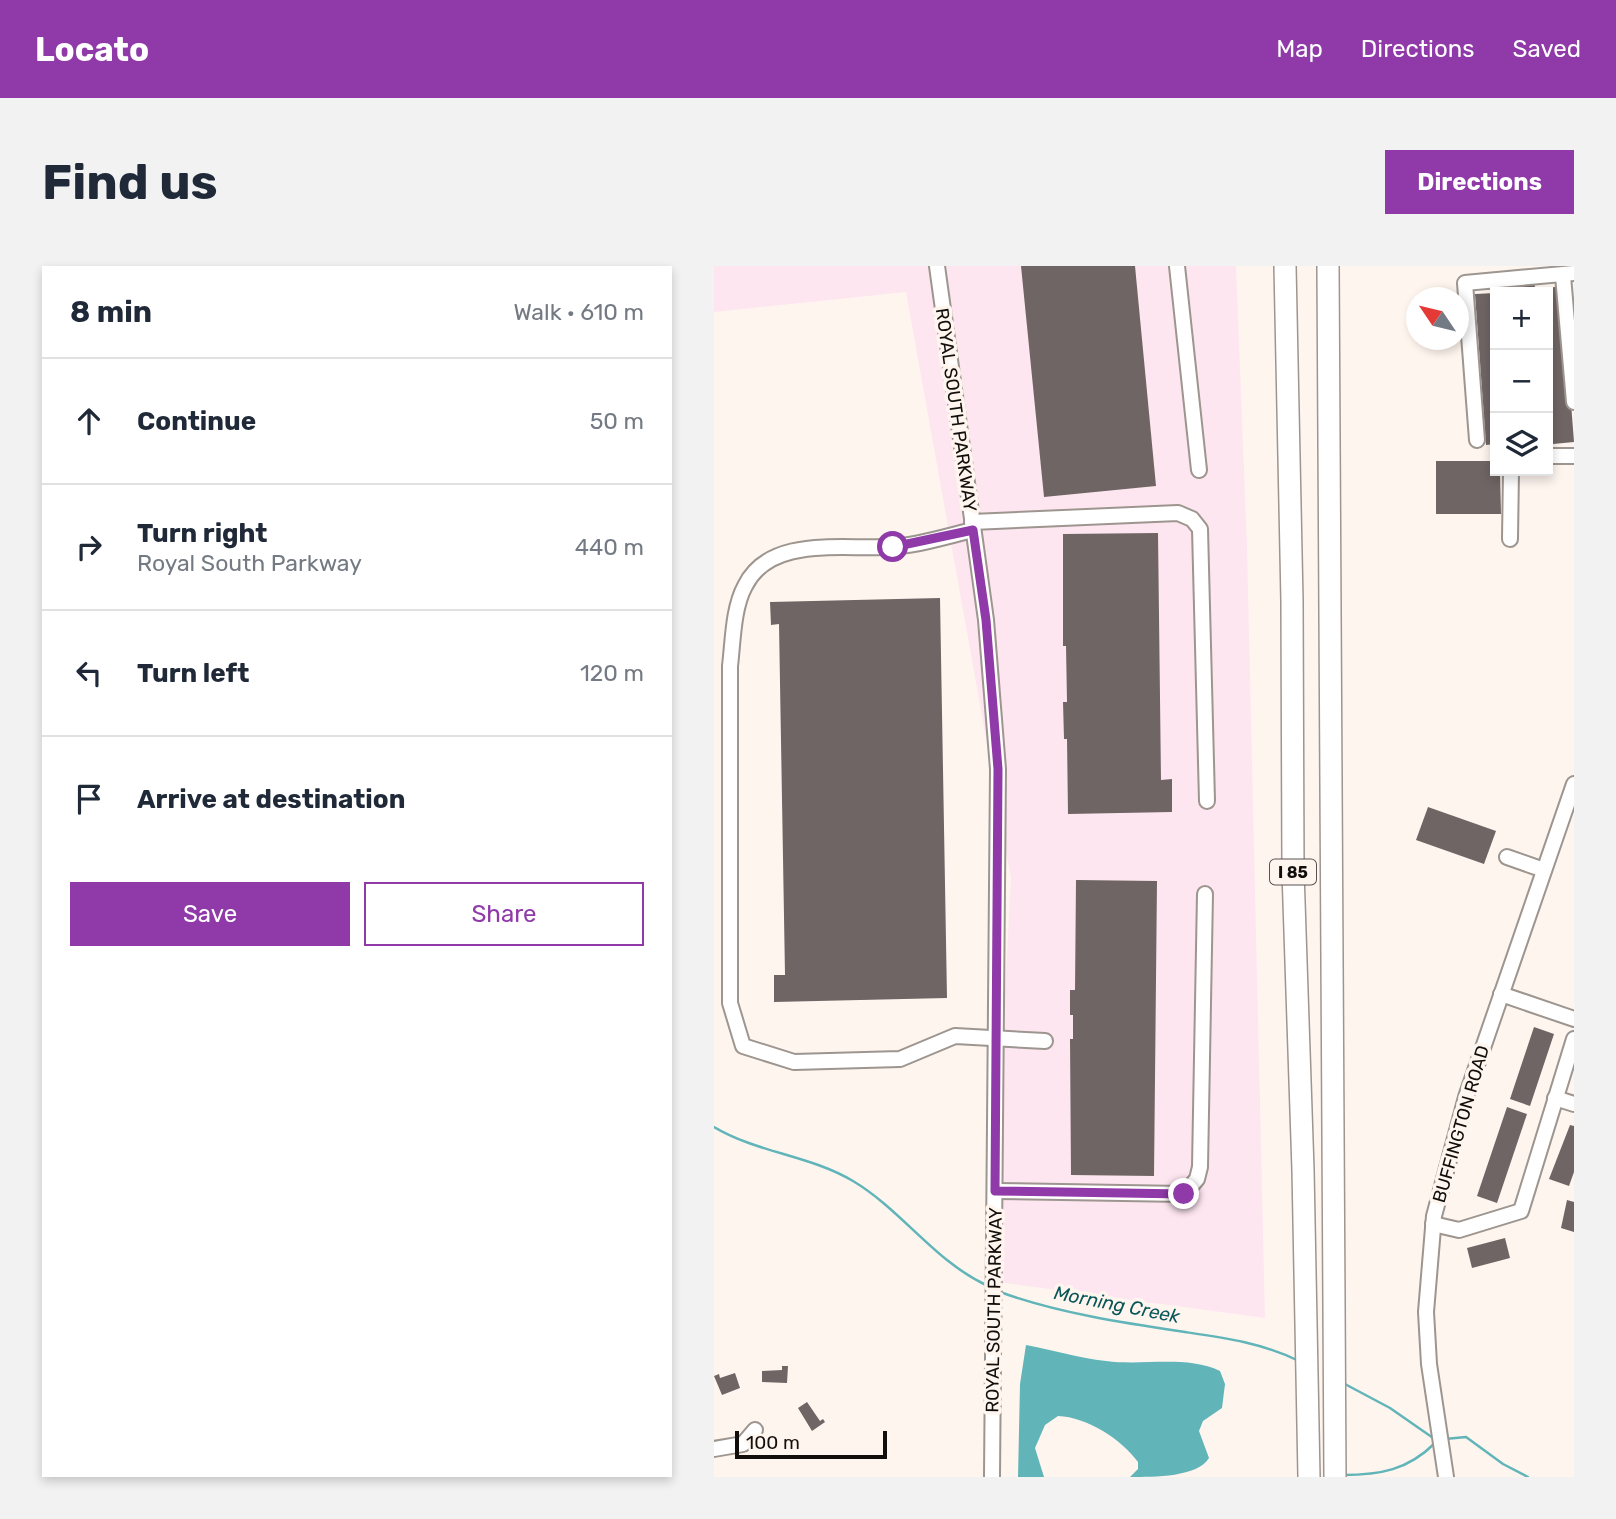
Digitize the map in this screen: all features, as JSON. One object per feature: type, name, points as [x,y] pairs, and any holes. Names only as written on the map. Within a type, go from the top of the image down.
[{"type":"highway","name":"I 85","points":[[1286,266],[1293,628],[1293,872],[1303,1156],[1309,1477]]},
{"type":"highway","name":"I 85","points":[[1328,266],[1335,1477]]},
{"type":"street","name":"ROYAL SOUTH PARKWAY","points":[[937,266],[986,620],[998,769],[992,1477]]},
{"type":"street","points":[[1177,266],[1199,470]]},
{"type":"street","points":[[1477,440],[1465,283],[1568,274],[1574,402]]},
{"type":"street","points":[[1553,456],[1574,456]]},
{"type":"street","points":[[1510,539],[1511,476]]},
{"type":"street","points":[[1045,1041],[955,1036],[900,1059],[794,1062],[743,1046],[730,1003],[730,666],[736,620],[745,585],[773,557],[801,550],[893,547],[972,526],[1178,513],[1192,519],[1200,529],[1207,801]]},
{"type":"street","name":"BUFFINGTON ROAD","points":[[1446,1477],[1428,1351],[1428,1264],[1433,1224],[1445,1167],[1501,994],[1574,785]]},
{"type":"street","points":[[1507,857],[1544,870]]},
{"type":"street","points":[[995,1191],[1184,1194],[1191,1188],[1200,1167],[1205,894]]},
{"type":"street","points":[[1501,994],[1574,1019]]},
{"type":"street","points":[[1433,1224],[1459,1230],[1521,1211],[1574,1039]]},
{"type":"street","points":[[1555,1098],[1574,1104]]},
{"type":"street","points":[[714,1449],[743,1444],[755,1430]]},
{"type":"shaded area","points":[[714,266],[1236,266],[1247,547],[1265,1318],[990,1281],[1011,878],[906,292],[714,312]]},
{"type":"water","points":[[1026,1345],[1096,1360],[1193,1363],[1220,1371],[1225,1384],[1222,1408],[1203,1421],[1199,1431],[1209,1458],[1196,1469],[1186,1472],[1130,1477],[1138,1469],[1138,1462],[1122,1445],[1092,1425],[1058,1416],[1045,1425],[1035,1448],[1044,1477],[1018,1477],[1020,1384]]},
{"type":"building","points":[[1021,266],[1135,266],[1156,486],[1044,497]]},
{"type":"building","points":[[1534,280],[1535,287],[1505,287],[1505,283]]},
{"type":"building","points":[[1553,287],[1556,287],[1556,299],[1563,299],[1574,442],[1553,444]]},
{"type":"building","points":[[1490,293],[1490,445],[1486,445],[1475,294]]},
{"type":"building","points":[[1436,461],[1490,461],[1490,476],[1500,476],[1501,514],[1436,514]]},
{"type":"building","points":[[1158,533],[1161,780],[1172,779],[1172,812],[1068,814],[1067,739],[1064,739],[1063,702],[1067,702],[1066,646],[1063,646],[1063,534]]},
{"type":"building","points":[[940,598],[947,998],[774,1002],[774,975],[785,975],[779,624],[771,625],[770,602]]},
{"type":"building","points":[[1428,807],[1496,831],[1484,864],[1416,840]]},
{"type":"building","points":[[1076,880],[1157,881],[1154,1176],[1071,1175],[1070,1039],[1073,1039],[1073,1015],[1070,1015],[1070,990],[1075,990]]},
{"type":"building","points":[[1534,1027],[1554,1034],[1530,1106],[1510,1099]]},
{"type":"building","points":[[1507,1107],[1527,1114],[1497,1203],[1477,1196]]},
{"type":"building","points":[[1570,1125],[1574,1126],[1574,1172],[1569,1186],[1549,1179]]},
{"type":"building","points":[[1567,1200],[1574,1202],[1574,1232],[1561,1228]]},
{"type":"building","points":[[1505,1238],[1510,1258],[1472,1268],[1467,1248]]},
{"type":"building","points":[[782,1366],[788,1366],[787,1383],[762,1382],[762,1371],[782,1370]]},
{"type":"building","points":[[735,1373],[740,1388],[722,1395],[714,1376],[719,1374],[720,1378]]},
{"type":"building","points":[[807,1402],[820,1421],[823,1419],[825,1422],[812,1431],[798,1408]]},
{"type":"waterway","name":"Morning Creek","points":[[714,1127],[748,1143],[819,1165],[853,1181],[888,1207],[951,1263],[988,1286]]},
{"type":"waterway","name":"Morning Creek","points":[[1000,1292],[1091,1316],[1244,1342],[1299,1361]]},
{"type":"waterway","name":"Morning Creek","points":[[1343,1383],[1390,1408],[1436,1440]]},
{"type":"waterway","name":"Morning Creek","points":[[1445,1439],[1466,1437],[1503,1464],[1528,1477]]},
{"type":"waterway","points":[[1343,1475],[1369,1474],[1393,1469],[1414,1459],[1435,1443]]},
{"type":"route","points":[[893,547],[973,530],[986,620],[998,769],[995,1191],[1184,1194]]}]
